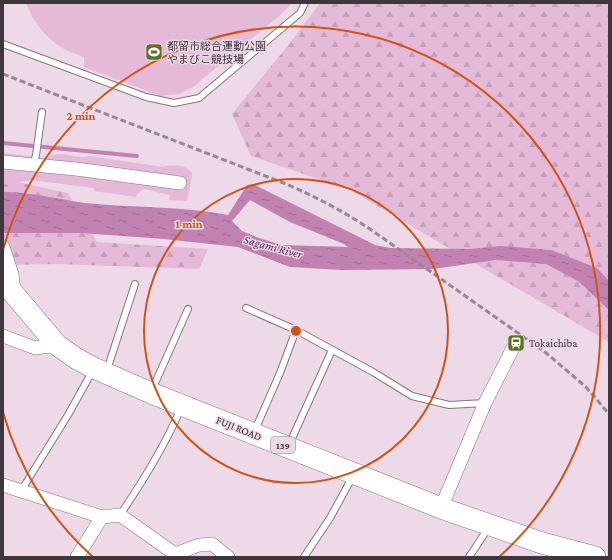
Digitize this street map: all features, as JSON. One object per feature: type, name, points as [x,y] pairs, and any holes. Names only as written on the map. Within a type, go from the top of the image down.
[{"type":"highway","name":"FUJI ROAD","points":[[9,288],[57,345],[77,359],[100,371],[151,393],[441,508],[491,524],[542,543],[595,557]]},
{"type":"street","points":[[3,162],[34,160],[180,184]]},
{"type":"street","points":[[4,251],[12,274],[9,288]]},
{"type":"street","points":[[3,336],[35,348],[57,345]]},
{"type":"street","points":[[441,508],[485,402],[514,346]]},
{"type":"street","points":[[3,485],[102,517],[120,515],[175,554],[199,545],[212,544],[228,557]]},
{"type":"street","points":[[77,557],[102,517]]},
{"type":"lane","points":[[3,44],[146,97],[174,103],[198,98],[300,13],[306,3]]},
{"type":"lane","points":[[34,160],[42,112]]},
{"type":"lane","points":[[21,491],[68,415],[100,371],[135,284]]},
{"type":"lane","points":[[246,308],[296,330],[373,372],[412,396],[449,405],[485,402]]},
{"type":"lane","points":[[151,393],[188,309]]},
{"type":"lane","points":[[254,434],[280,373],[296,330]]},
{"type":"lane","points":[[289,447],[332,350]]},
{"type":"lane","points":[[120,515],[144,479],[176,420],[182,405]]},
{"type":"lane","points":[[304,557],[330,518],[355,473]]},
{"type":"lane","points":[[469,557],[491,524]]},
{"type":"green space","name":"都留市総合運動公園 やまびこ競技場","points":[[26,3],[292,3],[278,17],[193,87],[179,94],[160,96],[84,67],[84,57],[64,49],[44,33],[35,22]]},
{"type":"green space","points":[[320,3],[609,3],[609,344],[607,341],[350,190],[251,156],[232,114],[290,43]]},
{"type":"green space","points":[[3,153],[42,158],[60,154],[81,157],[89,156],[163,167],[171,165],[182,166],[192,173],[192,177],[187,201],[169,200],[170,195],[144,189],[137,194],[136,197],[94,191],[94,188],[31,180],[3,185]]},
{"type":"green space","points":[[3,179],[68,193],[97,242],[208,249],[199,269],[58,264],[3,265]]},
{"type":"water","name":"Sagami River","points":[[253,184],[375,245],[390,248],[469,249],[501,246],[551,250],[597,268],[609,281],[609,310],[578,281],[546,264],[496,260],[433,269],[342,270],[290,267],[238,247],[164,239],[81,233],[3,233],[3,192],[34,194],[103,205],[193,210],[228,215],[247,185]],"holes":[[[250,200],[290,222],[344,244],[348,247],[282,245],[242,231],[232,221]]]},
{"type":"waterway","points":[[3,143],[137,156]]},
{"type":"railway","points":[[3,74],[286,184],[339,210],[360,222],[545,352],[586,387],[609,414]]},
{"type":"place","name":"都留市総合運動公園 やまびこ競技場","points":[[154,52]]},
{"type":"place","name":"Tokaichiba","points":[[516,343]]}]
